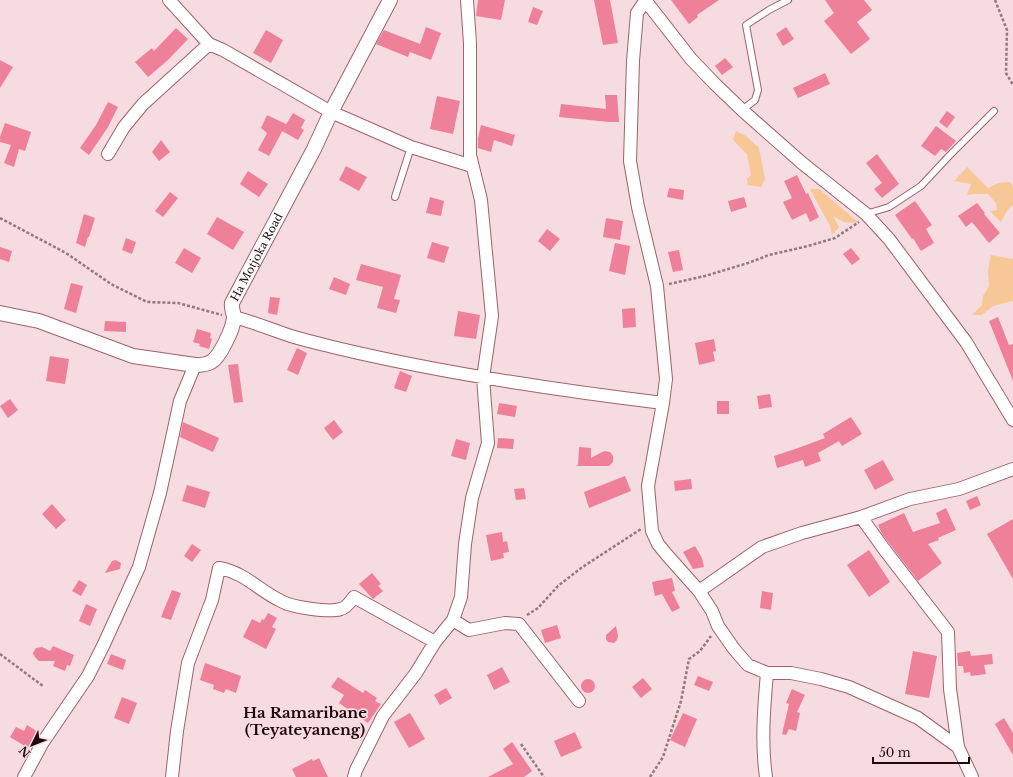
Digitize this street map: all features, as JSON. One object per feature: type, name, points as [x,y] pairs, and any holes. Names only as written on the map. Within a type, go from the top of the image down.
[{"type":"street","points":[[169,0],[209,44],[223,50],[331,112],[410,147],[472,166]]},
{"type":"street","name":"Ha Motjoka Road","points":[[0,313],[39,321],[133,356],[195,365],[202,365],[214,360],[226,343],[230,334],[234,317],[231,308],[232,303],[314,149],[331,112],[390,0]]},
{"type":"street","points":[[354,777],[356,770],[384,716],[416,673],[435,642],[452,620],[461,597],[465,544],[472,498],[488,442],[483,378],[492,316],[481,200],[470,155],[470,43],[466,0]]},
{"type":"street","points":[[958,747],[918,718],[849,687],[821,679],[791,673],[767,673],[748,666],[718,626],[712,611],[699,591],[658,544],[652,531],[648,486],[666,379],[657,286],[638,207],[630,161],[633,61],[637,14],[645,0],[705,75],[802,163],[866,214],[889,239],[966,342],[1013,420]]},
{"type":"street","points":[[108,154],[124,127],[143,104],[209,44]]},
{"type":"street","points":[[234,317],[248,320],[291,336],[313,342],[426,367],[483,378],[601,396],[663,403]]},
{"type":"street","points":[[24,777],[42,742],[88,676],[104,644],[138,567],[160,493],[180,401],[195,365]]},
{"type":"street","points":[[699,591],[762,547],[861,517],[910,499],[959,489],[1013,469]]},
{"type":"street","points":[[861,517],[948,632],[950,689],[958,747],[972,777]]},
{"type":"street","points":[[172,777],[177,731],[188,663],[212,600],[219,568],[233,571],[282,602],[317,610],[324,611],[342,609],[354,597],[435,642]]},
{"type":"street","points":[[452,620],[469,630],[505,623],[519,624],[579,701]]},
{"type":"street","points":[[766,777],[763,754],[763,726],[767,673]]},
{"type":"lane","points":[[742,110],[755,100],[758,90],[746,25],[788,0]]},
{"type":"lane","points":[[866,214],[889,207],[921,186],[994,111]]},
{"type":"lane","points":[[395,197],[410,147]]},
{"type":"path","points":[[995,0],[1007,30],[1006,73],[1013,85]]},
{"type":"path","points":[[657,286],[705,276],[748,263],[769,254],[808,246],[834,238],[858,223],[866,214]]},
{"type":"path","points":[[0,218],[66,253],[111,284],[147,302],[178,303],[218,315],[234,317]]},
{"type":"path","points":[[519,624],[538,608],[558,586],[581,568],[651,522]]},
{"type":"path","points":[[650,777],[663,757],[681,701],[689,659],[700,651],[718,626]]},
{"type":"path","points":[[0,654],[43,686]]},
{"type":"path","points":[[522,744],[544,777]]},
{"type":"shaded area","points":[[736,131],[746,136],[759,148],[765,179],[761,187],[748,185],[747,179],[751,175],[747,154],[733,140]]},
{"type":"shaded area","points":[[967,167],[988,188],[998,183],[1010,182],[1013,187],[1013,205],[1007,211],[1001,222],[990,211],[997,210],[996,203],[988,194],[967,195],[971,184],[954,181]]},
{"type":"shaded area","points":[[810,189],[819,189],[859,223],[844,222],[833,216],[839,227],[832,235],[830,226]]},
{"type":"shaded area","points":[[991,255],[1013,259],[1013,301],[993,306],[982,315],[972,315],[982,305],[983,296],[989,286],[988,270]]},
{"type":"building","points":[[478,0],[505,0],[501,20],[476,16]]},
{"type":"building","points":[[594,0],[610,0],[618,43],[603,45]]},
{"type":"building","points":[[671,0],[719,0],[697,15],[698,17],[689,24]]},
{"type":"building","points":[[825,0],[864,0],[872,10],[857,22],[870,39],[851,54],[824,21],[834,13]]},
{"type":"building","points":[[533,7],[543,11],[537,25],[528,22]]},
{"type":"building","points":[[426,27],[441,33],[431,60],[410,52],[408,57],[376,44],[384,30],[420,44]]},
{"type":"building","points":[[786,27],[794,39],[783,46],[776,34]]},
{"type":"building","points":[[176,28],[188,39],[168,60],[148,77],[135,62],[152,48],[154,51]]},
{"type":"building","points":[[266,30],[283,40],[271,63],[253,53]]},
{"type":"building","points":[[725,58],[733,67],[722,75],[715,66]]},
{"type":"building","points":[[0,60],[13,67],[0,88]]},
{"type":"building","points":[[825,73],[830,84],[798,98],[793,88]]},
{"type":"building","points":[[605,95],[617,95],[619,122],[559,117],[561,104],[606,109]]},
{"type":"building","points":[[437,96],[460,101],[453,134],[430,129]]},
{"type":"building","points":[[108,102],[118,107],[108,127],[89,155],[80,148],[96,125]]},
{"type":"building","points":[[947,111],[955,117],[947,128],[939,122]]},
{"type":"building","points":[[293,113],[305,120],[301,128],[304,130],[298,140],[282,131]]},
{"type":"building","points":[[267,115],[286,124],[269,156],[258,150],[267,133],[261,128]]},
{"type":"building","points":[[5,123],[31,132],[25,151],[19,149],[14,167],[4,163],[11,145],[0,142],[0,137]]},
{"type":"building","points":[[481,125],[515,135],[512,146],[494,140],[491,152],[478,148],[478,138]]},
{"type":"building","points":[[936,126],[956,141],[946,152],[941,149],[935,156],[921,146]]},
{"type":"building","points":[[161,140],[170,152],[159,161],[152,152]]},
{"type":"building","points":[[877,154],[899,184],[882,198],[874,189],[882,183],[866,163]]},
{"type":"building","points":[[346,166],[367,177],[359,191],[339,180]]},
{"type":"building","points":[[248,171],[268,184],[259,197],[240,184]]},
{"type":"building","points":[[797,175],[806,194],[808,193],[819,217],[810,222],[806,213],[792,220],[783,202],[792,198],[784,181]]},
{"type":"building","points":[[669,188],[684,190],[683,200],[667,197]]},
{"type":"building","points":[[170,192],[178,198],[163,217],[155,211]]},
{"type":"building","points":[[430,197],[444,201],[441,216],[426,213]]},
{"type":"building","points":[[744,197],[747,207],[731,212],[728,201]]},
{"type":"building","points":[[915,201],[932,225],[926,229],[934,243],[921,251],[895,215]]},
{"type":"building","points":[[977,203],[1000,233],[989,243],[972,222],[966,227],[958,216]]},
{"type":"building","points":[[84,214],[95,218],[85,247],[76,243]]},
{"type":"building","points":[[217,217],[244,232],[233,250],[207,234]]},
{"type":"building","points":[[606,218],[623,221],[620,240],[603,237]]},
{"type":"building","points":[[547,229],[560,239],[550,251],[538,241]]},
{"type":"building","points":[[126,238],[136,242],[132,254],[122,250]]},
{"type":"building","points":[[432,242],[449,247],[444,263],[427,258]]},
{"type":"building","points":[[615,243],[630,246],[625,275],[609,271]]},
{"type":"building","points":[[0,247],[12,251],[9,262],[0,259]]},
{"type":"building","points":[[184,248],[201,258],[192,273],[175,263]]},
{"type":"building","points":[[851,248],[860,259],[852,265],[843,254]]},
{"type":"building","points":[[679,250],[683,270],[673,272],[668,252]]},
{"type":"building","points":[[361,264],[401,275],[394,299],[400,300],[396,313],[377,308],[383,287],[356,280]]},
{"type":"building","points":[[334,277],[350,284],[346,295],[329,289]]},
{"type":"building","points":[[71,283],[83,286],[76,313],[64,309]]},
{"type":"building","points":[[270,297],[280,298],[277,315],[268,313]]},
{"type":"building","points":[[635,308],[636,327],[623,328],[622,309]]},
{"type":"building","points":[[458,311],[480,315],[476,339],[454,336]]},
{"type":"building","points":[[998,317],[1009,345],[1013,344],[1013,381],[989,321]]},
{"type":"building","points":[[105,321],[126,322],[126,332],[104,331]]},
{"type":"building","points":[[197,329],[211,333],[210,338],[212,339],[209,349],[199,346],[200,344],[193,342]]},
{"type":"building","points":[[714,339],[716,351],[713,352],[715,361],[699,365],[695,343]]},
{"type":"building","points":[[297,348],[307,353],[298,375],[287,370]]},
{"type":"building","points":[[50,356],[69,359],[65,384],[46,381]]},
{"type":"building","points":[[238,364],[243,402],[234,403],[228,365]]},
{"type":"building","points":[[400,371],[412,376],[406,392],[394,388]]},
{"type":"building","points":[[770,394],[772,407],[759,409],[757,396]]},
{"type":"building","points":[[10,399],[18,410],[8,418],[0,406]]},
{"type":"building","points":[[717,401],[729,401],[729,414],[717,414]]},
{"type":"building","points":[[499,403],[517,406],[515,417],[497,414]]},
{"type":"building","points":[[851,417],[862,434],[842,446],[839,441],[818,453],[821,461],[805,467],[803,460],[777,468],[774,456],[825,438],[823,434]]},
{"type":"building","points":[[334,420],[343,432],[333,440],[324,428]]},
{"type":"building","points":[[183,422],[219,438],[213,452],[180,437]]},
{"type":"building","points":[[498,438],[514,439],[513,449],[497,448]]},
{"type":"building","points":[[456,439],[470,443],[466,460],[451,456]]},
{"type":"building","points":[[579,447],[591,448],[591,458],[604,451],[610,452],[613,456],[613,462],[609,466],[576,466],[578,465]]},
{"type":"building","points":[[883,460],[894,480],[875,490],[864,470]]},
{"type":"building","points":[[625,476],[631,491],[589,508],[584,492]]},
{"type":"building","points":[[691,479],[692,489],[675,491],[674,481]]},
{"type":"building","points":[[187,485],[210,492],[205,508],[182,501]]},
{"type":"building","points":[[524,488],[526,499],[516,500],[514,489]]},
{"type":"building","points":[[977,496],[981,505],[970,510],[966,501]]},
{"type":"building","points":[[52,504],[66,520],[56,529],[42,514]]},
{"type":"building","points":[[946,508],[956,530],[938,538],[939,540],[928,544],[942,563],[918,581],[882,534],[878,525],[904,513],[913,532],[940,523],[936,513]]},
{"type":"building","points":[[1013,519],[1013,579],[987,534]]},
{"type":"building","points":[[502,532],[503,542],[507,541],[509,552],[503,553],[504,558],[491,561],[486,535]]},
{"type":"building","points":[[192,544],[201,550],[192,562],[184,556]]},
{"type":"building","points":[[695,546],[702,558],[704,567],[693,569],[683,552]]},
{"type":"building","points":[[869,550],[890,582],[869,597],[847,565]]},
{"type":"building","points":[[116,560],[121,563],[120,569],[105,573],[112,561]]},
{"type":"building","points":[[372,573],[381,584],[378,586],[383,591],[373,599],[359,584]]},
{"type":"building","points":[[672,578],[675,591],[672,592],[680,608],[672,612],[662,594],[655,596],[652,582]]},
{"type":"building","points":[[79,580],[87,585],[81,596],[72,591]]},
{"type":"building","points":[[172,590],[181,593],[171,620],[161,617]]},
{"type":"building","points":[[762,591],[773,593],[771,610],[760,608]]},
{"type":"building","points":[[86,604],[97,609],[90,626],[79,621]]},
{"type":"building","points":[[268,613],[277,618],[272,627],[276,629],[266,649],[243,637],[252,619],[260,623],[262,619],[264,620]]},
{"type":"building","points":[[557,625],[561,638],[545,643],[541,630]]},
{"type":"building","points":[[616,626],[618,636],[617,640],[614,643],[608,642],[606,635]]},
{"type":"building","points":[[53,646],[74,655],[70,666],[67,665],[65,671],[53,666],[55,661],[39,661],[34,656],[33,653],[36,648],[42,647],[50,651]]},
{"type":"building","points":[[913,651],[937,656],[929,698],[905,694]]},
{"type":"building","points":[[970,651],[971,656],[992,654],[993,664],[984,665],[986,674],[971,676],[970,672],[964,673],[963,666],[958,666],[957,653]]},
{"type":"building","points":[[111,654],[126,660],[123,670],[107,664]]},
{"type":"building","points":[[205,663],[241,676],[236,693],[226,689],[224,693],[213,689],[214,685],[200,680]]},
{"type":"building","points":[[502,667],[510,682],[494,690],[487,675]]},
{"type":"building","points":[[698,676],[713,682],[709,691],[694,685]]},
{"type":"building","points":[[338,677],[363,693],[365,690],[377,698],[375,701],[381,704],[368,723],[339,703],[344,695],[331,687]]},
{"type":"building","points":[[643,678],[652,689],[641,698],[632,687]]},
{"type":"building","points":[[588,679],[593,681],[595,686],[593,691],[588,693],[583,691],[581,686],[583,681]]},
{"type":"building","points":[[446,688],[452,698],[440,705],[434,695]]},
{"type":"building","points":[[792,689],[805,695],[797,712],[800,713],[796,731],[789,729],[786,735],[782,734],[789,704],[786,703]]},
{"type":"building","points":[[122,697],[137,703],[129,724],[114,718]]},
{"type":"building","points":[[410,713],[425,739],[409,748],[394,722]]},
{"type":"building","points":[[683,713],[697,719],[685,747],[670,740]]},
{"type":"building","points":[[1004,718],[1013,733],[1013,755],[995,724]]},
{"type":"building","points":[[27,725],[38,732],[28,748],[10,737],[16,727],[24,731]]},
{"type":"building","points":[[575,732],[582,748],[561,757],[554,741]]},
{"type":"building","points":[[512,742],[532,771],[524,777],[488,777],[513,764],[503,749]]},
{"type":"building","points":[[319,758],[328,777],[296,777],[292,769],[312,759],[313,761]]},
{"type":"district","name":"Ha Ramaribane (Teyateyaneng)","points":[[305,720]]}]
